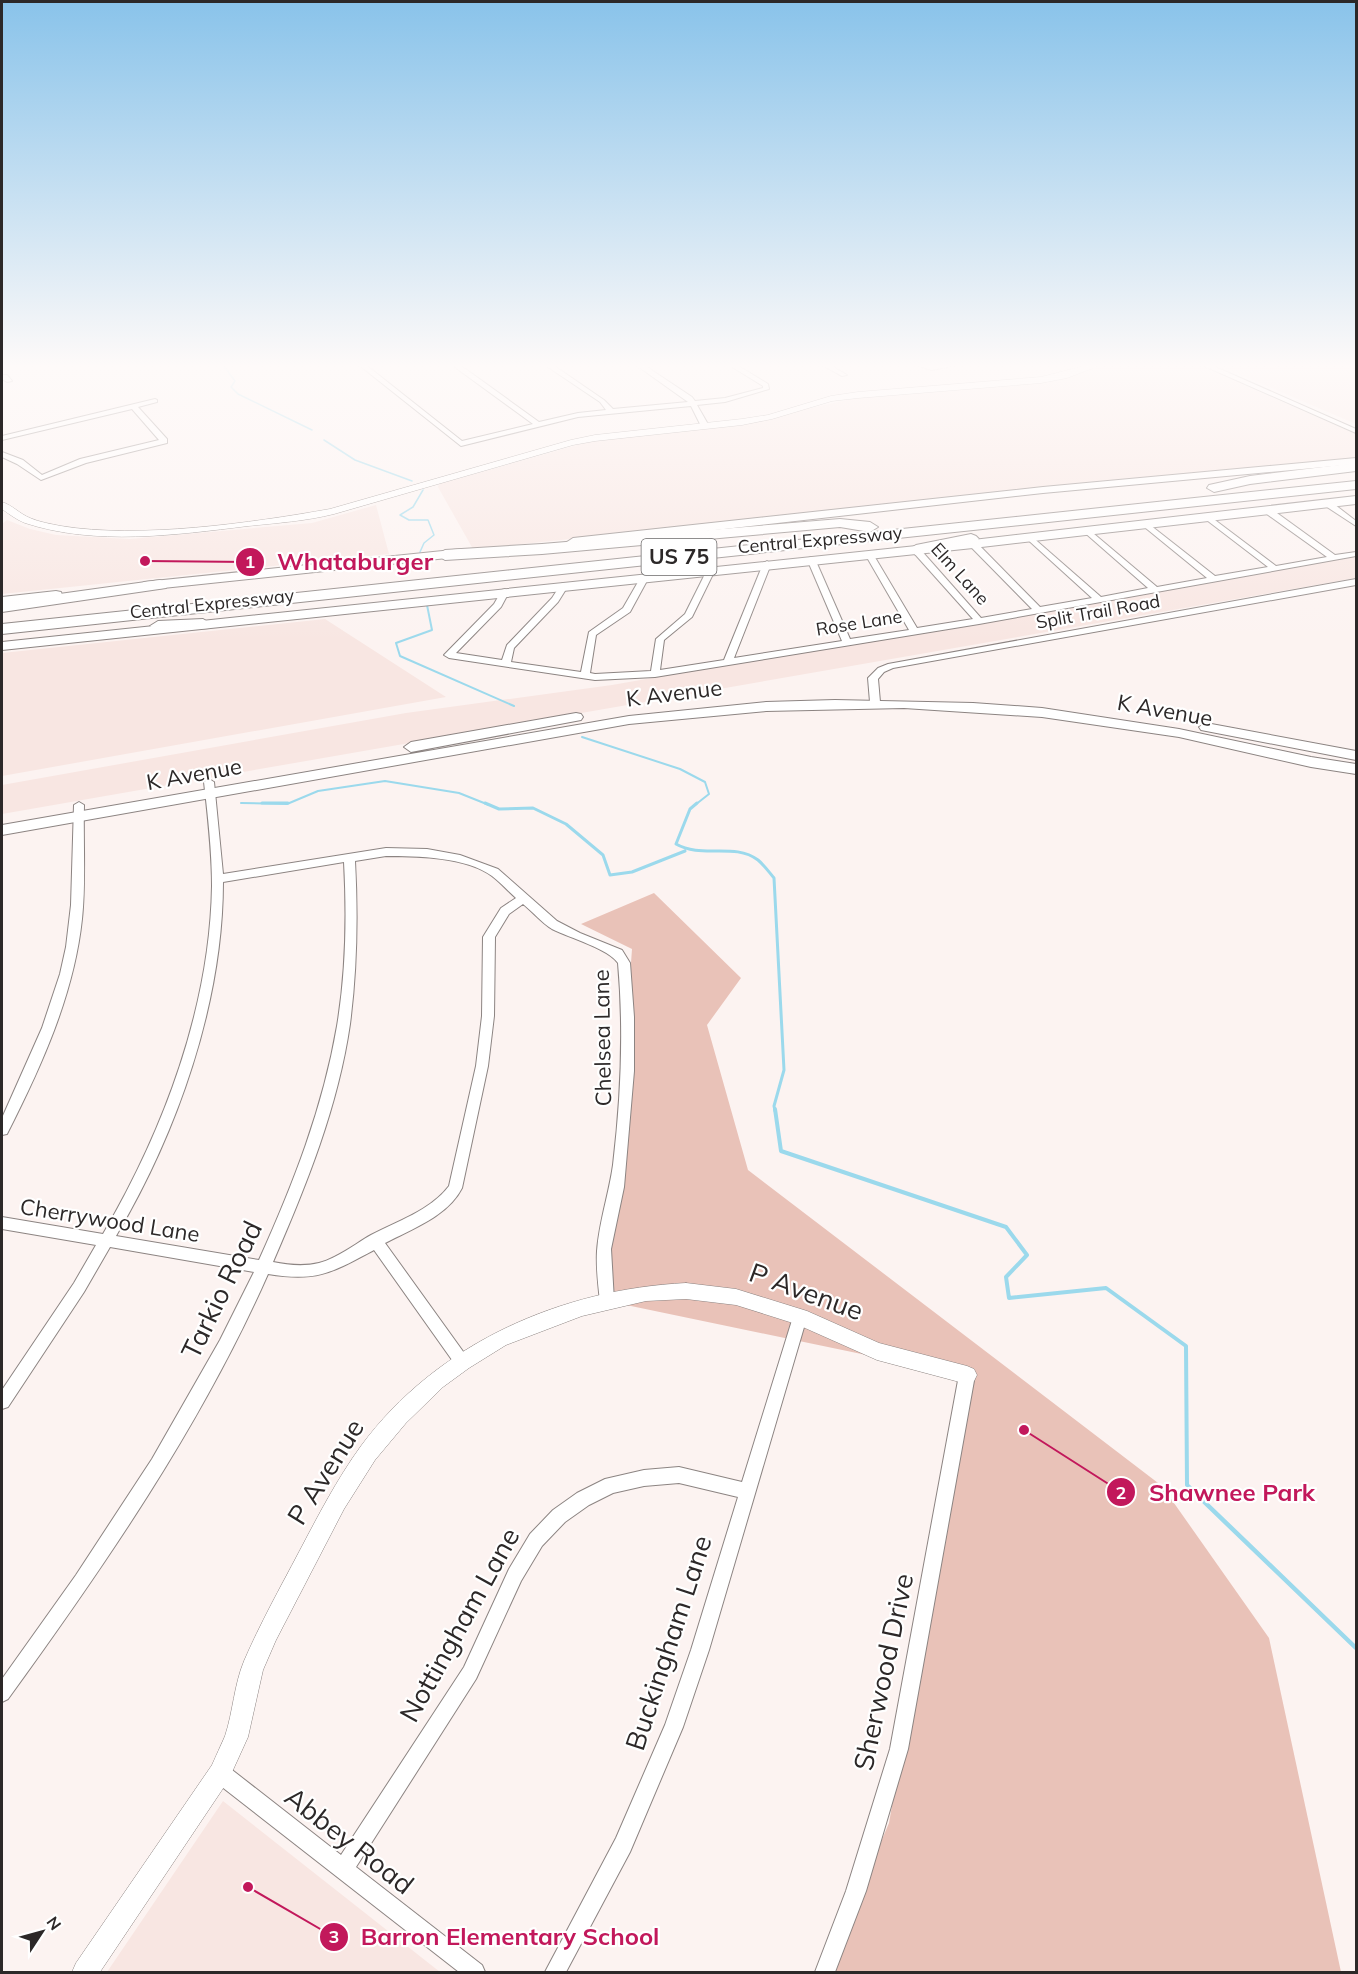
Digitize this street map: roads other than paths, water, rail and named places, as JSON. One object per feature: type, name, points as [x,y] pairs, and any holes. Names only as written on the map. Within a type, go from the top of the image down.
[{"type":"highway","points":[[1198,492],[1250,480],[1356,467]]},
{"type":"highway","name":"Central Expressway","points":[[2,618],[1356,476]]},
{"type":"highway","name":"Central Expressway","points":[[2,629],[1266,502],[1356,485]]},
{"type":"highway","points":[[916,550],[976,537],[1266,502]]},
{"type":"highway","points":[[445,555],[531,550],[840,523],[870,527]]},
{"type":"highway","points":[[2,607],[160,585]]},
{"type":"highway","points":[[2,640],[112,628],[203,624]]},
{"type":"main road","name":"Central Expressway","points":[[2,601],[1032,491],[1356,461]]},
{"type":"main road","name":"Central Expressway","points":[[2,646],[811,559],[973,544],[1207,516],[1266,502],[1327,503],[1356,500]]},
{"type":"main road","name":"K Avenue","points":[[2,830],[78,811],[507,736],[667,715],[874,697],[962,695],[1026,707],[1180,727],[1356,756]]},
{"type":"main road","name":"K Avenue","points":[[1180,727],[1282,756],[1356,769]]},
{"type":"main road","name":"K Avenue","points":[[2,818],[78,811]]},
{"type":"street","points":[[5,459],[41,478],[99,457]]},
{"type":"street","points":[[2,505],[24,519],[51,527],[108,534],[302,517],[331,512],[522,457]]},
{"type":"street","points":[[1266,502],[1334,558]]},
{"type":"street","points":[[1327,503],[1356,525]]},
{"type":"street","points":[[1207,516],[1274,568]]},
{"type":"street","points":[[1145,523],[1212,578]]},
{"type":"street","points":[[1087,530],[1155,589]]},
{"type":"street","points":[[1030,537],[1098,599]]},
{"type":"street","points":[[973,544],[1038,610]]},
{"type":"street","name":"Elm Lane","points":[[916,550],[979,621]]},
{"type":"street","points":[[869,554],[914,631]]},
{"type":"street","name":"Rose Lane","points":[[505,592],[498,605],[449,655],[608,678],[655,674],[729,660],[979,621],[1356,554]]},
{"type":"street","points":[[811,559],[847,642]]},
{"type":"street","points":[[729,660],[767,564]]},
{"type":"street","points":[[655,674],[660,639],[689,615],[711,570]]},
{"type":"street","points":[[585,674],[592,634],[627,610],[645,577]]},
{"type":"street","name":"Split Trail Road","points":[[874,697],[872,684],[875,674],[891,666],[1356,582]]},
{"type":"street","points":[[506,664],[510,646],[555,600],[564,585]]},
{"type":"street","points":[[2,1402],[63,1312],[137,1184],[187,1060],[201,1012],[212,955],[218,879],[210,788]]},
{"type":"street","points":[[2,1130],[24,1086],[49,1025],[66,968],[75,922],[79,865],[78,811]]},
{"type":"street","name":"Chelsea Lane","points":[[218,879],[405,851],[460,859],[494,872],[553,924],[618,953],[624,963],[628,1046],[618,1181],[605,1242],[603,1268],[607,1301]]},
{"type":"street","name":"Tarkio Road","points":[[2,1693],[64,1609],[119,1525],[200,1390],[265,1267],[300,1183],[321,1121],[340,1044],[347,999],[351,951],[349,858]]},
{"type":"street","name":"Cherrywood Lane","points":[[2,1223],[294,1272],[316,1270],[333,1265],[436,1208],[447,1199],[454,1188],[482,1066],[488,1016],[489,937],[505,911],[523,898]]},
{"type":"street","points":[[375,1240],[462,1362]]},
{"type":"street","name":"P Avenue","points":[[84,1972],[220,1773],[236,1737],[252,1669],[268,1632],[337,1502],[368,1453],[399,1416],[436,1381],[462,1362],[500,1339],[545,1320],[607,1301],[646,1293],[686,1291],[736,1297],[800,1317],[877,1351],[967,1375]]},
{"type":"street","name":"Buckingham Lane","points":[[555,1972],[623,1845],[675,1727],[800,1317]]},
{"type":"street","name":"Sherwood Drive","points":[[825,1972],[856,1891],[899,1749],[967,1375]]},
{"type":"street","name":"Nottingham Lane","points":[[343,1870],[470,1673],[515,1575],[536,1540],[559,1516],[584,1498],[611,1485],[644,1478],[679,1475],[746,1491]]},
{"type":"street","name":"Abbey Road","points":[[220,1773],[475,1972]]},
{"type":"waterway","points":[[351,457],[412,481]]},
{"type":"waterway","points":[[420,552],[424,543],[434,535],[428,520],[409,520],[400,515],[413,507],[423,490]]},
{"type":"waterway","points":[[427,605],[432,630],[396,643],[400,656],[514,706]]},
{"type":"waterway","points":[[582,737],[680,769],[705,782],[709,794],[695,805]]},
{"type":"waterway","points":[[241,803],[287,804],[318,791],[385,781],[459,793],[489,805]]},
{"type":"waterway","points":[[262,803],[288,803]]},
{"type":"waterway","points":[[485,803],[499,809],[533,808],[566,824],[603,855],[610,875],[632,872],[685,851]]},
{"type":"waterway","points":[[697,803],[690,809],[676,844],[696,850],[739,852],[749,855],[758,860],[774,878],[784,1070],[774,1106],[775,1111]]},
{"type":"waterway","points":[[775,1109],[781,1151],[1006,1227],[1027,1255],[1006,1277],[1009,1298],[1106,1288],[1186,1346],[1187,1485],[1197,1494]]},
{"type":"waterway","points":[[1195,1493],[1356,1648]]},
{"type":"place","name":"Whataburger","points":[[145,561]]},
{"type":"place","name":"Shawnee Park","points":[[1024,1430]]},
{"type":"place","name":"Barron Elementary School","points":[[248,1887]]}]
